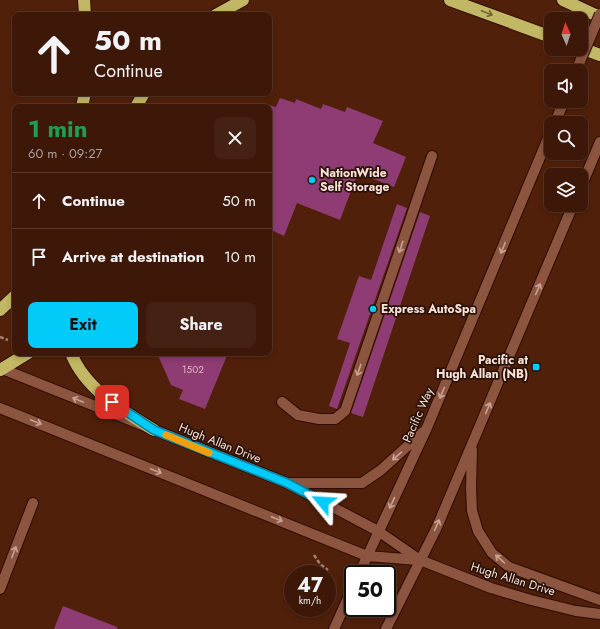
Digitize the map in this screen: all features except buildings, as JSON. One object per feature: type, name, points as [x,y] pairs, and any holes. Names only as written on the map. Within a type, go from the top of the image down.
[{"type":"highway","points":[[84,0],[85,12]]},
{"type":"highway","points":[[222,12],[244,0]]},
{"type":"highway","points":[[450,0],[544,34]]},
{"type":"highway","points":[[563,0],[600,17]]},
{"type":"highway","points":[[588,50],[600,54]]},
{"type":"highway","points":[[0,310],[12,299]]},
{"type":"highway","points":[[1,369],[23,356]]},
{"type":"highway","points":[[73,356],[84,374],[99,392],[124,412],[154,430]]},
{"type":"main road","points":[[579,64],[600,14]]},
{"type":"main road","points":[[588,170],[600,142]]},
{"type":"main road","name":"Pacific Way","points":[[362,565],[426,430],[544,149]]},
{"type":"main road","points":[[282,402],[298,415],[319,419],[335,419],[345,411],[432,156]]},
{"type":"main road","points":[[386,629],[420,560],[472,444],[570,212]]},
{"type":"main road","name":"Hugh Allan Drive","points":[[1,369],[287,483],[378,531],[420,560],[491,588],[576,611],[600,614]]},
{"type":"main road","name":"Hugh Allan Drive","points":[[0,408],[366,556],[420,560]]},
{"type":"main road","points":[[287,483],[362,483],[381,470],[426,430]]},
{"type":"main road","points":[[472,444],[472,510],[478,531],[492,553],[509,567],[600,600]]},
{"type":"main road","points":[[0,589],[33,503]]},
{"type":"main road","points":[[334,629],[344,607]]},
{"type":"path","points":[[0,337],[8,340]]},
{"type":"slow traffic","points":[[166,435],[209,453]]},
{"type":"place","name":"NationWide Self Storage","points":[[312,180]]},
{"type":"place","name":"Express AutoSpa","points":[[373,309]]},
{"type":"place","name":"Pacific at Hugh Allan (NB)","points":[[536,367]]},
{"type":"route","points":[[112,402],[124,412],[154,430],[287,483],[323,502]]}]
